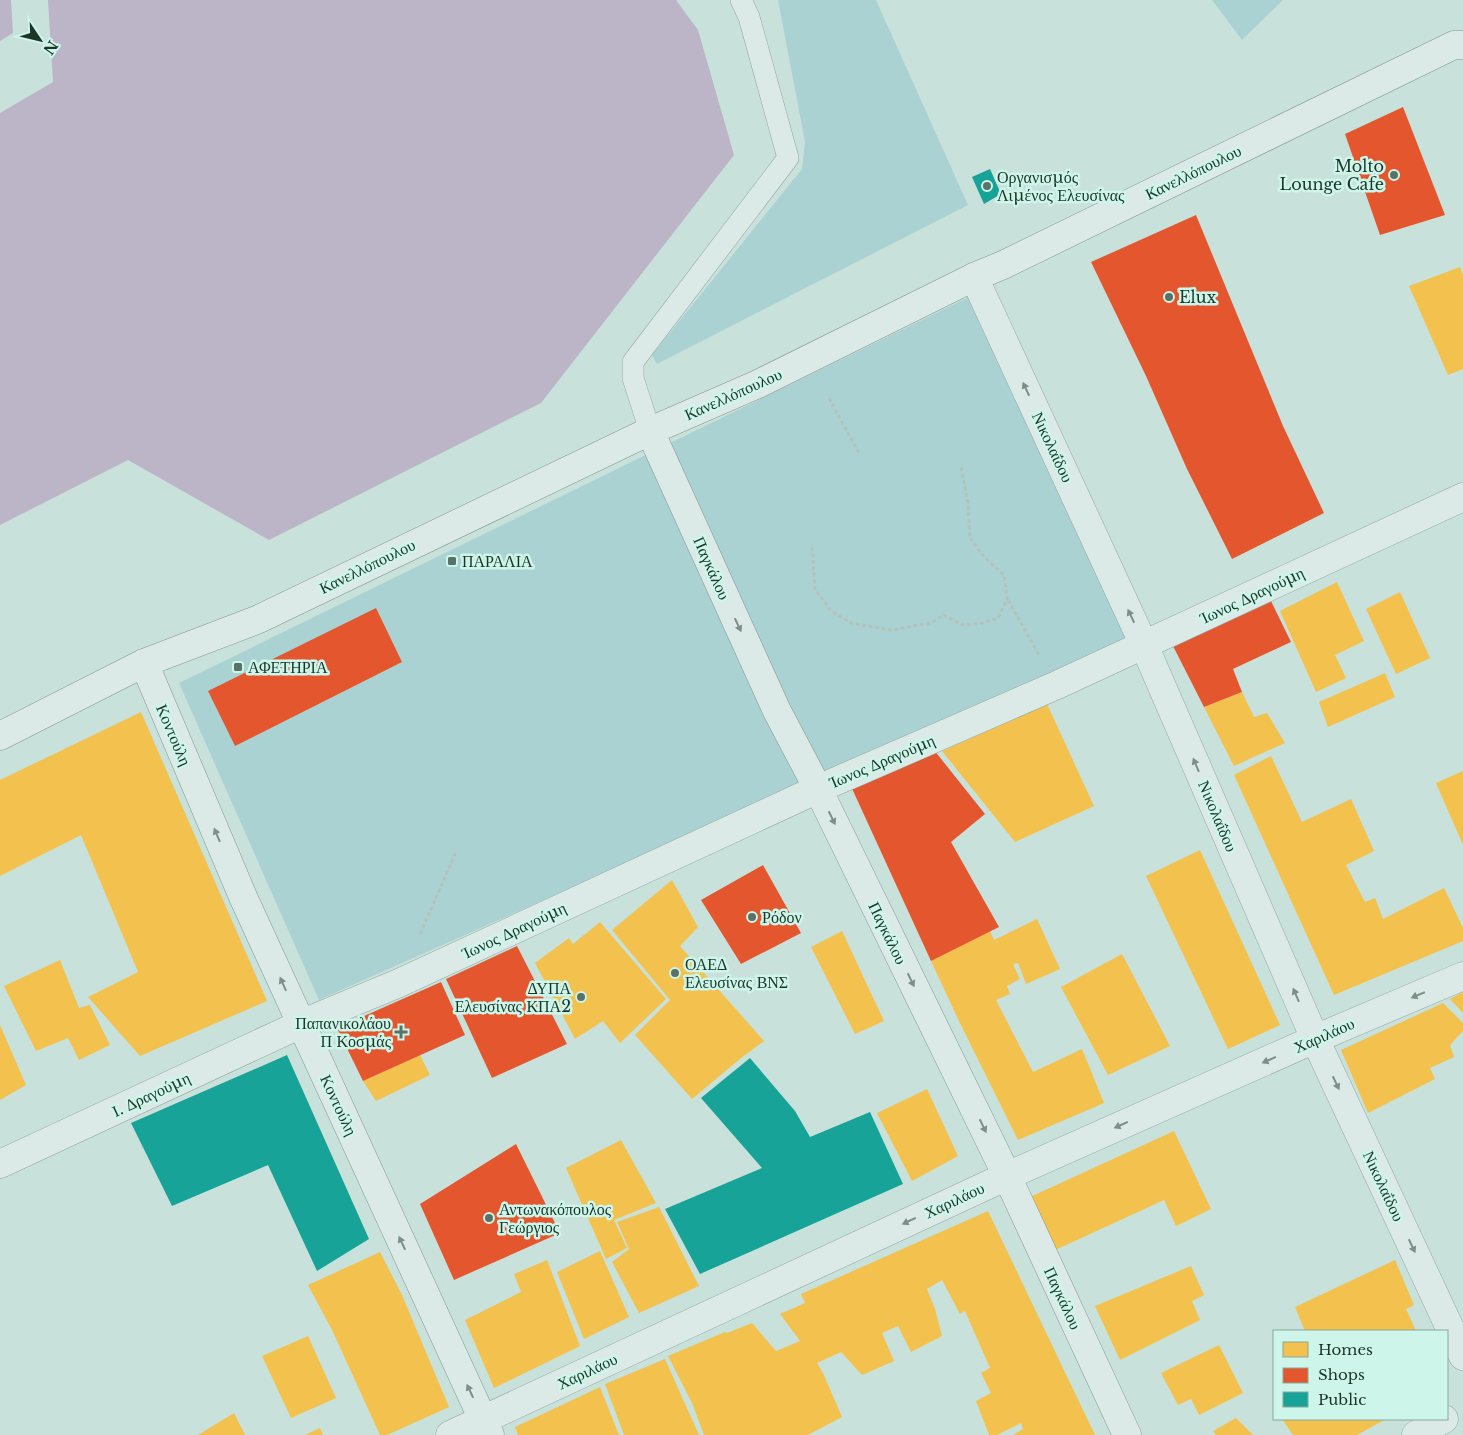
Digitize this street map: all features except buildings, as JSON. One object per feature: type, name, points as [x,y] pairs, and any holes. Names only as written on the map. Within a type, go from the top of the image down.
[{"type":"street","name":"Κανελλόπουλου","points":[[0,736],[144,663],[259,619],[650,431],[758,384],[974,277],[1454,45],[1463,45]]},
{"type":"street","name":"Νικολαΐδου","points":[[974,277],[1144,645],[1315,1039],[1463,1356]]},
{"type":"street","name":"Παγκάλου","points":[[650,431],[777,711],[818,789],[1007,1176],[1127,1435]]},
{"type":"street","name":"Ίωνος Δραγούμη","points":[[301,1024],[398,984],[818,789],[1057,685],[1463,497]]},
{"type":"street","name":"Κοντούλη","points":[[144,663],[244,898],[486,1427]]},
{"type":"street","name":"Χαριλάου","points":[[450,1435],[486,1427],[1007,1176],[1315,1039],[1463,976]]},
{"type":"street","name":"Ι. Δραγούμη","points":[[0,1164],[301,1024]]},
{"type":"street","points":[[1448,1417],[1463,1408]]},
{"type":"street","points":[[1416,1435],[1442,1420]]},
{"type":"lane","points":[[650,431],[633,378],[632,362],[788,158],[750,17],[741,0]]},
{"type":"path","points":[[829,398],[860,455]]},
{"type":"path","points":[[961,466],[968,504],[970,538],[984,557],[1004,575],[1008,599],[1057,685]]},
{"type":"path","points":[[812,547],[815,589],[832,611],[851,623],[891,630],[930,622],[944,615],[962,625],[983,623],[998,618],[1008,599]]},
{"type":"path","points":[[398,984],[456,852]]},
{"type":"shaded area","points":[[0,0],[676,0],[698,30],[734,155],[541,403],[269,540],[128,460],[0,525]]},
{"type":"shaded area","points":[[778,0],[876,0],[968,205],[657,364],[652,355],[802,169],[805,142]]},
{"type":"shaded area","points":[[1212,0],[1283,0],[1242,40]]},
{"type":"shaded area","points":[[969,297],[1129,639],[319,1000],[179,683]]},
{"type":"pier","points":[[11,0],[48,0],[53,82],[0,113],[0,41],[13,33]]},
{"type":"place","name":"Molto Lounge Cafe","points":[[1394,175]]},
{"type":"place","name":"Οργανισμός Λιμένος Ελευσίνας","points":[[987,186]]},
{"type":"place","name":"Elux","points":[[1169,297]]},
{"type":"place","name":"ΠΑΡΑΛΙΑ","points":[[452,561]]},
{"type":"place","name":"ΑΦΕΤΗΡΙΑ","points":[[238,667]]},
{"type":"place","name":"Ρόδον","points":[[752,917]]},
{"type":"place","name":"ΟΑΕΔ Ελευσίνας ΒΝΣ","points":[[675,973]]},
{"type":"place","name":"ΔΥΠΑ Ελευσίνας ΚΠΑ2","points":[[581,997]]},
{"type":"place","name":"Παπανικολάου Π Κοσμάς","points":[[401,1032]]},
{"type":"place","name":"Αντωνακόπουλος Γεώργιος","points":[[489,1218]]}]
